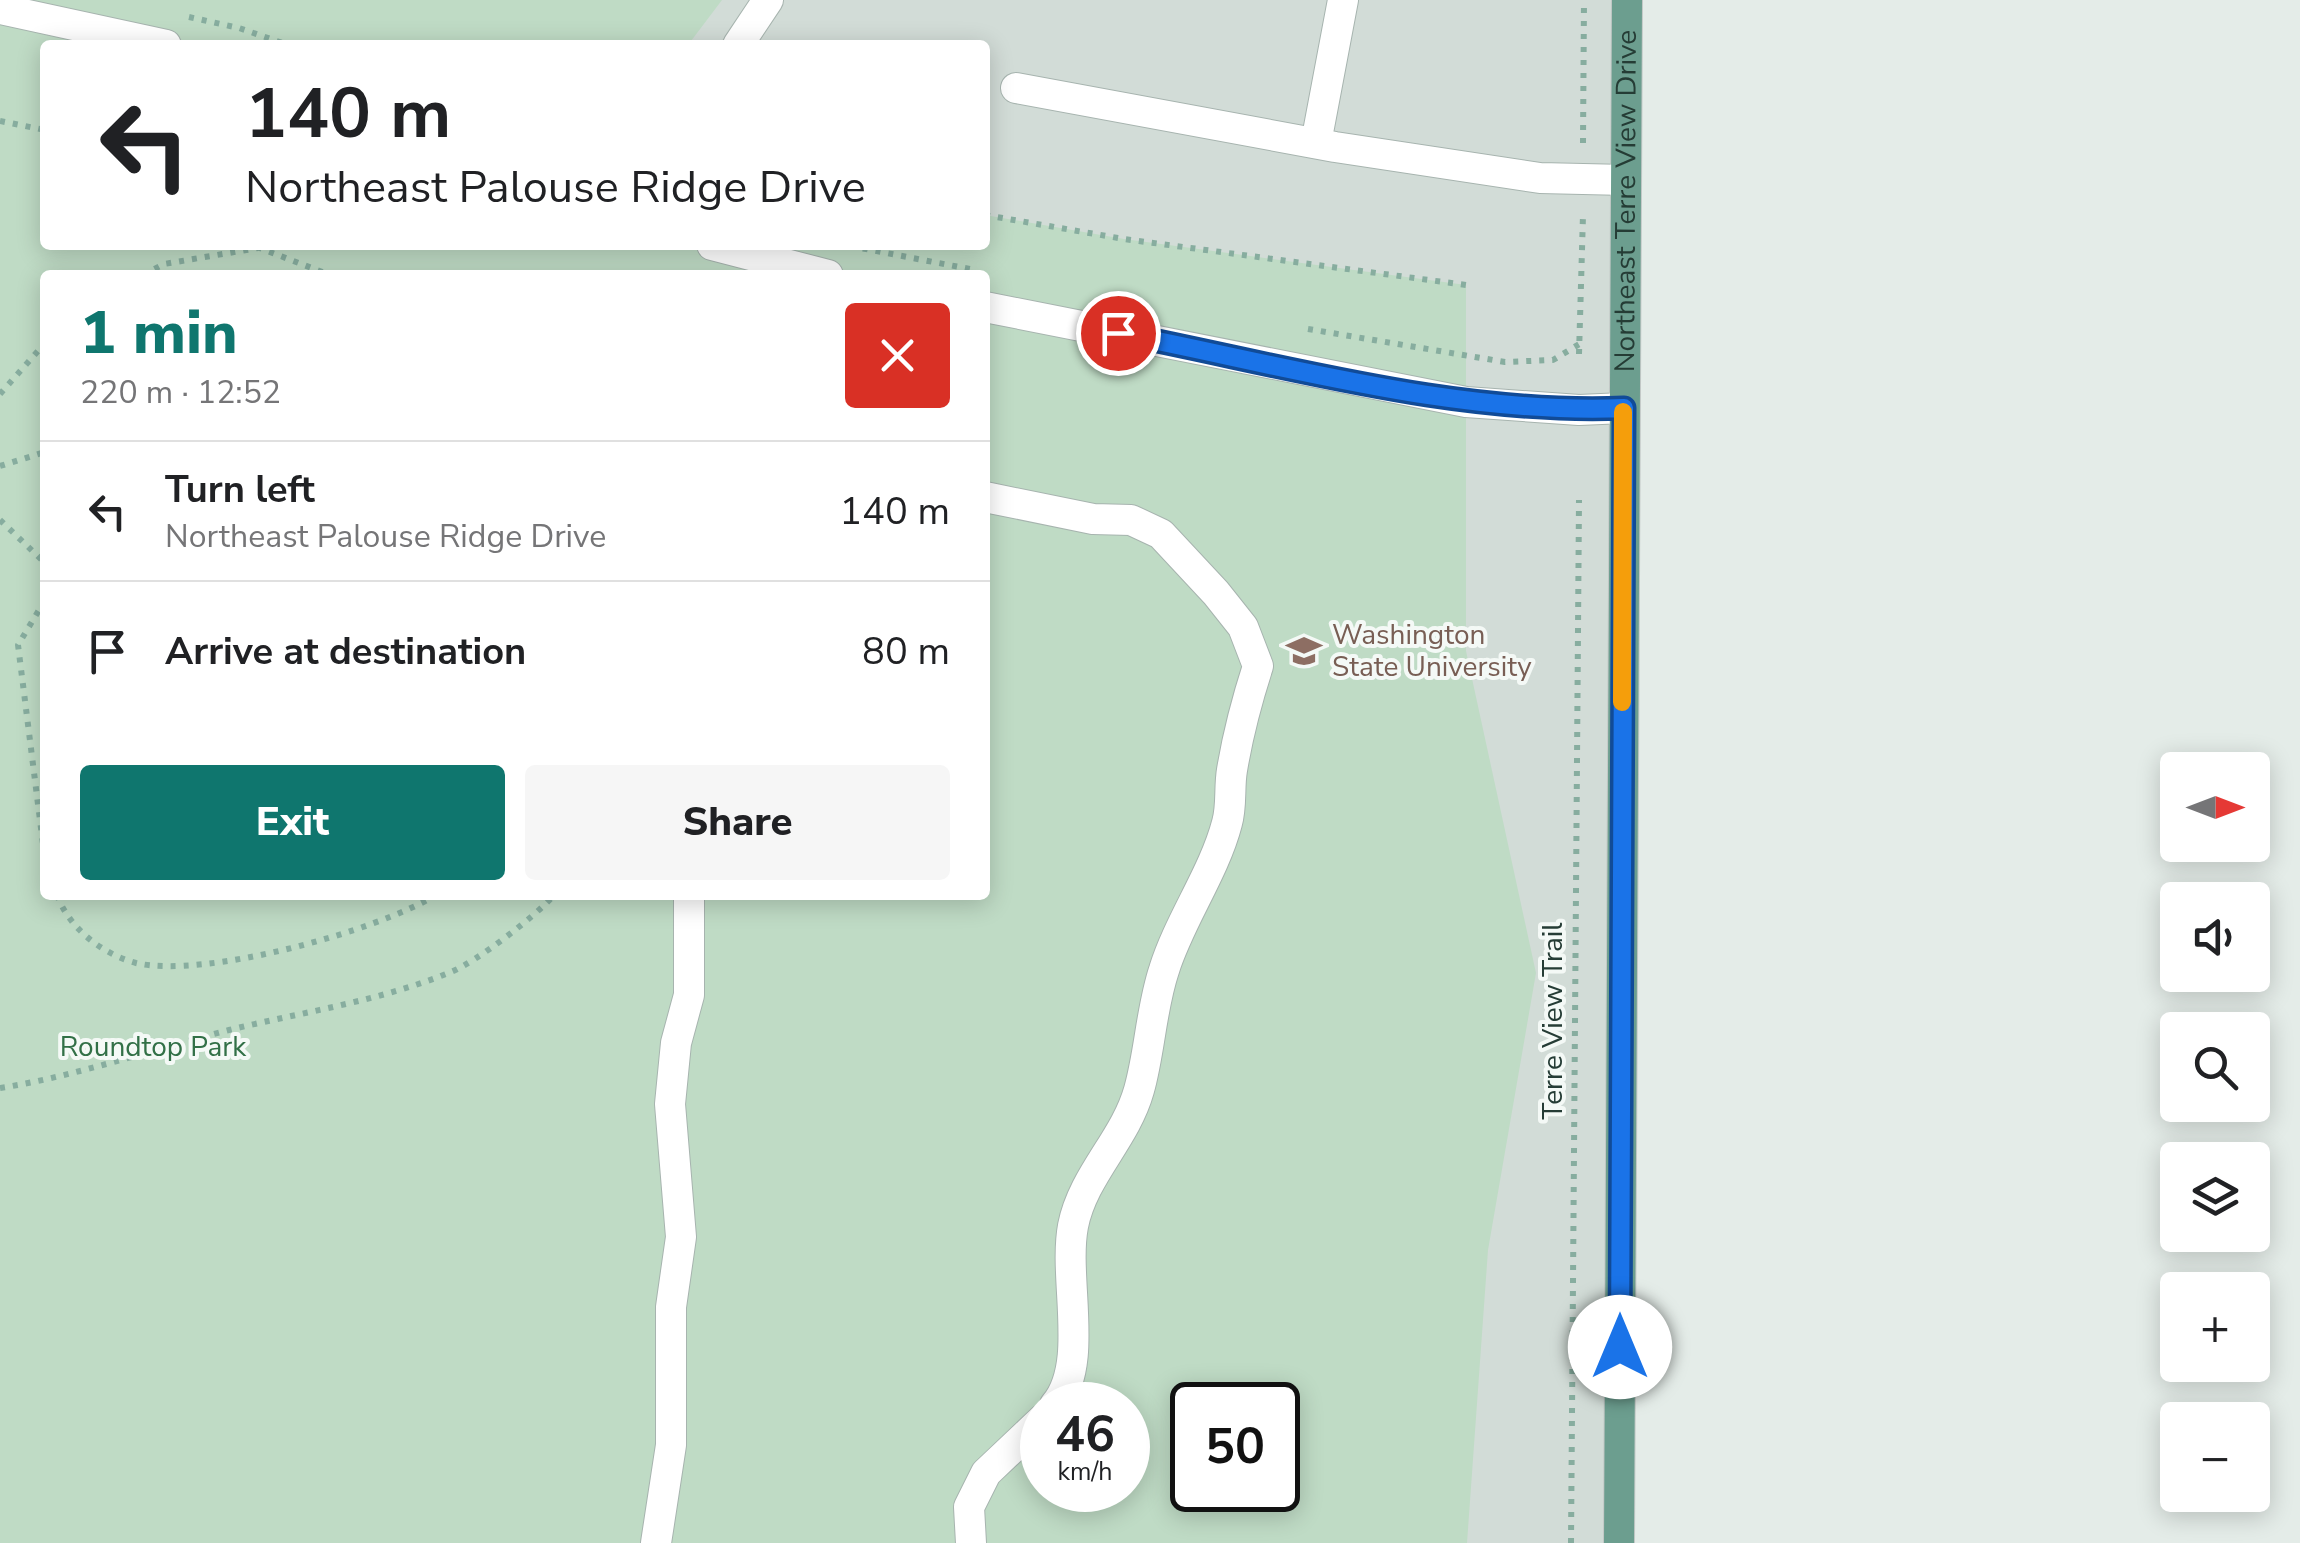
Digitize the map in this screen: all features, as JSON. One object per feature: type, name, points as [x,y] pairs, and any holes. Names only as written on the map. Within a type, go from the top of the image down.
[{"type":"main road","name":"Northeast Terre View Drive","points":[[1619,1543],[1627,0]]},
{"type":"street","points":[[741,40],[768,0]]},
{"type":"street","points":[[1316,143],[1342,0]]},
{"type":"street","points":[[0,9],[143,40]]},
{"type":"street","points":[[1016,88],[1316,143],[1540,178],[1626,180]]},
{"type":"street","points":[[731,250],[809,270]]},
{"type":"street","points":[[990,308],[1466,402],[1579,410],[1624,408]]},
{"type":"street","points":[[990,498],[1093,519],[1131,520],[1161,534],[1243,627],[1258,666],[1240,725],[1231,773],[1228,822],[1164,970],[1139,1093],[1113,1148],[1084,1188],[1072,1228],[1072,1352],[1068,1382]]},
{"type":"street","points":[[656,1543],[672,1445],[672,1307],[681,1238],[670,1104],[676,1043],[689,995],[690,900]]},
{"type":"street","points":[[972,1543],[969,1507],[986,1473],[1020,1441]]},
{"type":"path","points":[[186,16],[274,40]]},
{"type":"path","points":[[0,121],[40,129]]},
{"type":"path","points":[[990,216],[1124,239],[1466,286]]},
{"type":"path","points":[[152,270],[164,264],[236,250]]},
{"type":"path","points":[[266,250],[317,270]]},
{"type":"path","points":[[0,394],[40,348]]},
{"type":"path","points":[[0,466],[40,454]]},
{"type":"path","name":"Terre View Trail","points":[[1571,1543],[1580,500]]},
{"type":"path","points":[[0,520],[40,557]]},
{"type":"path","points":[[40,608],[18,644],[40,820]]},
{"type":"path","points":[[60,900],[86,940],[136,963],[194,967],[265,955],[349,930],[428,900]]},
{"type":"path","points":[[0,1088],[132,1058],[293,1014],[341,1006],[454,971],[536,916],[550,900]]},
{"type":"shaded area","name":"Washington State University","points":[[0,0],[1625,0],[1617,1543],[0,1543]]},
{"type":"green space","name":"Washington State University","points":[[0,0],[722,0],[692,40],[40,40],[40,250],[990,250],[990,216],[1124,239],[1466,285],[1466,651],[1536,973],[1488,1250],[1467,1543],[0,1543]]},
{"type":"slow traffic","points":[[1622,702],[1623,412]]},
{"type":"place","name":"Washington State University","points":[[1304,651]]},
{"type":"route","points":[[1118,333],[1466,402],[1579,410],[1624,408],[1620,1347]]},
{"type":"park label","name":"Roundtop Park","points":[[153,1047]]}]
